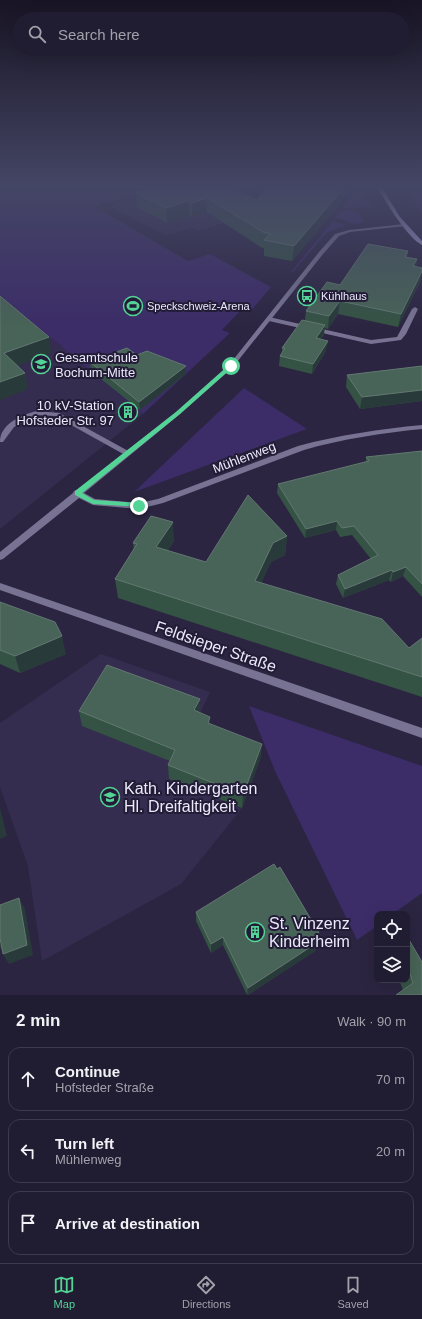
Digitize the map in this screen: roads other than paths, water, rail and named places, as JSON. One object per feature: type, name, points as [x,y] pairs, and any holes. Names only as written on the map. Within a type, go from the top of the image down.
[{"type":"street","points":[[0,557],[178,413],[231,366],[339,234]]},
{"type":"street","points":[[413,234],[422,244]]},
{"type":"street","points":[[269,319],[371,342],[399,338],[404,334],[415,309]]},
{"type":"street","points":[[0,440],[10,425],[37,413],[57,414],[128,453]]},
{"type":"street","name":"Mühlenweg","points":[[78,493],[93,502],[139,506],[160,501],[301,448],[324,441],[368,432],[422,427]]},
{"type":"street","name":"Feldsieper Straße","points":[[0,586],[422,733]]},
{"type":"place","name":"Kühlhaus","points":[[307,296]]},
{"type":"place","name":"Speckschweiz-Arena","points":[[133,306]]},
{"type":"place","name":"Gesamtschule Bochum-Mitte","points":[[41,364]]},
{"type":"place","name":"10 kV-Station Hofsteder Str. 97","points":[[128,412]]},
{"type":"place","name":"Kath. Kindergarten Hl. Dreifaltigkeit","points":[[110,797]]},
{"type":"place","name":"St. Vinzenz Kinderheim","points":[[255,932]]}]
